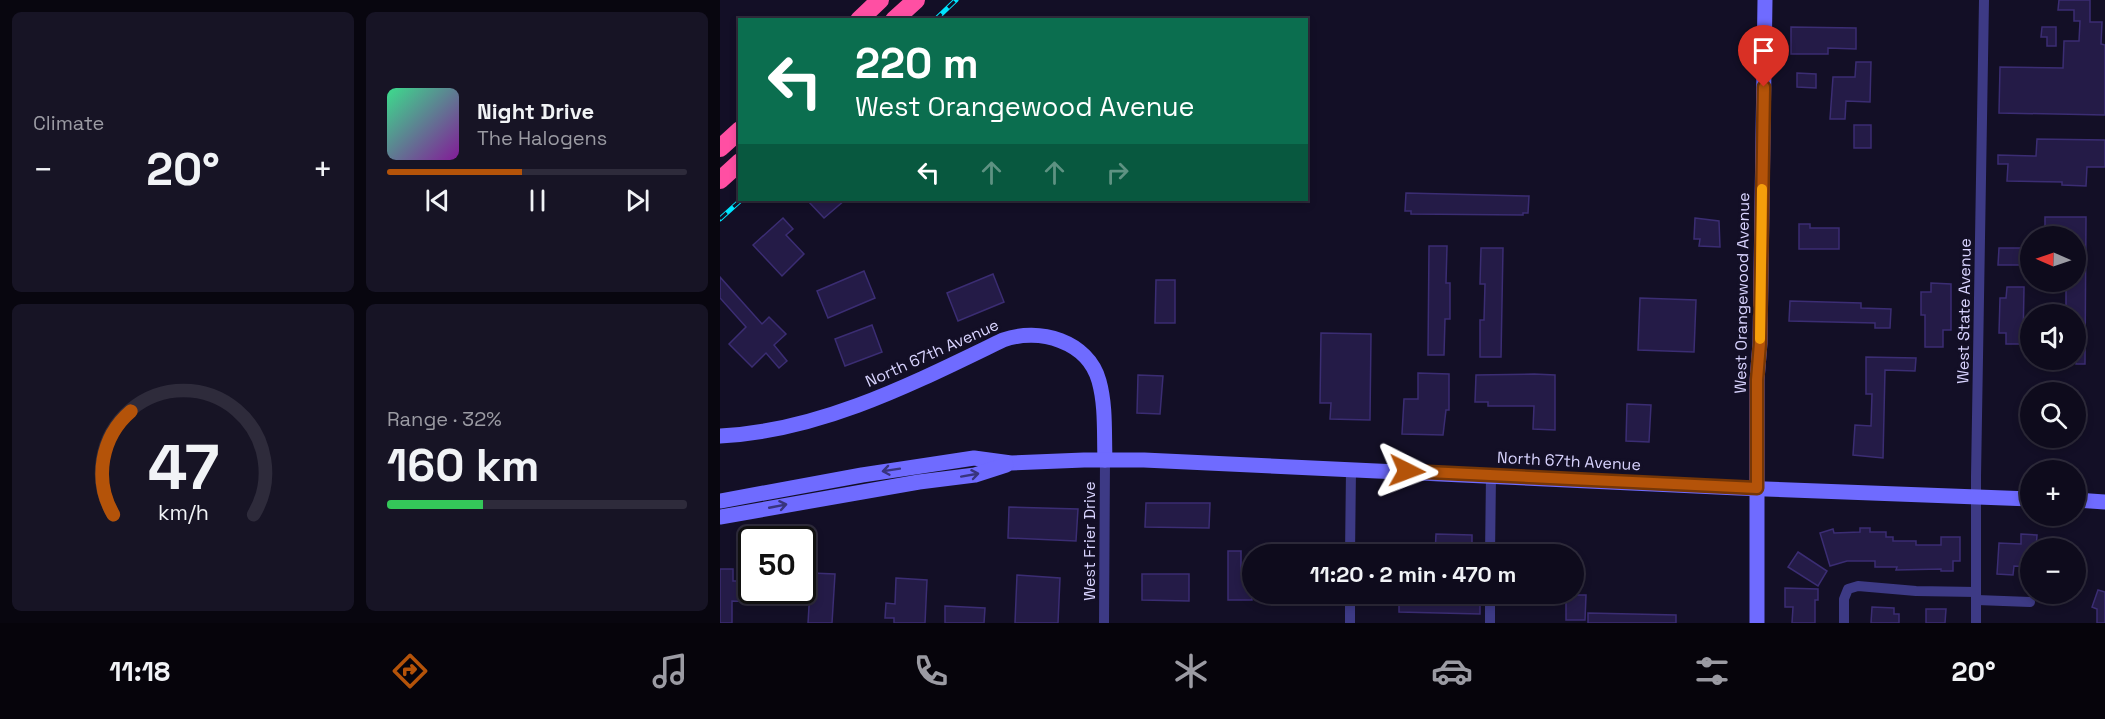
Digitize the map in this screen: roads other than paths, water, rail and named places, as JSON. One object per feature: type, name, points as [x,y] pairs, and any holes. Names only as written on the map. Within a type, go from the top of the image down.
[{"type":"highway","points":[[861,18],[880,0]]},
{"type":"highway","points":[[896,18],[916,0]]},
{"type":"highway","points":[[720,148],[738,132]]},
{"type":"highway","points":[[720,180],[738,164]]},
{"type":"main road","name":"West Orangewood Avenue","points":[[1757,623],[1757,380],[1760,343],[1765,0]]},
{"type":"main road","name":"North 67th Avenue","points":[[720,436],[771,429],[827,416],[888,393],[1004,340],[1034,334],[1066,343],[1084,356],[1093,367],[1103,402],[1105,460]]},
{"type":"main road","name":"North 67th Avenue","points":[[720,501],[862,475],[974,458],[1011,463],[1105,460],[2020,498]]},
{"type":"main road","name":"North 67th Avenue","points":[[720,517],[860,491],[975,475],[1011,463]]},
{"type":"main road","points":[[2086,500],[2105,501]]},
{"type":"street","name":"West State Avenue","points":[[1976,623],[1978,496],[1976,477],[1984,0]]},
{"type":"street","name":"West Frier Drive","points":[[1104,623],[1105,460]]},
{"type":"street","points":[[1350,544],[1351,469]]},
{"type":"street","points":[[1491,475],[1491,544]]},
{"type":"street","points":[[1844,623],[1844,599],[1848,589],[1857,586],[2020,601]]},
{"type":"street","points":[[1350,604],[1350,623]]},
{"type":"street","points":[[1490,604],[1490,623]]},
{"type":"railway","points":[[937,18],[956,0]]},
{"type":"railway","points":[[720,219],[740,201]]}]
